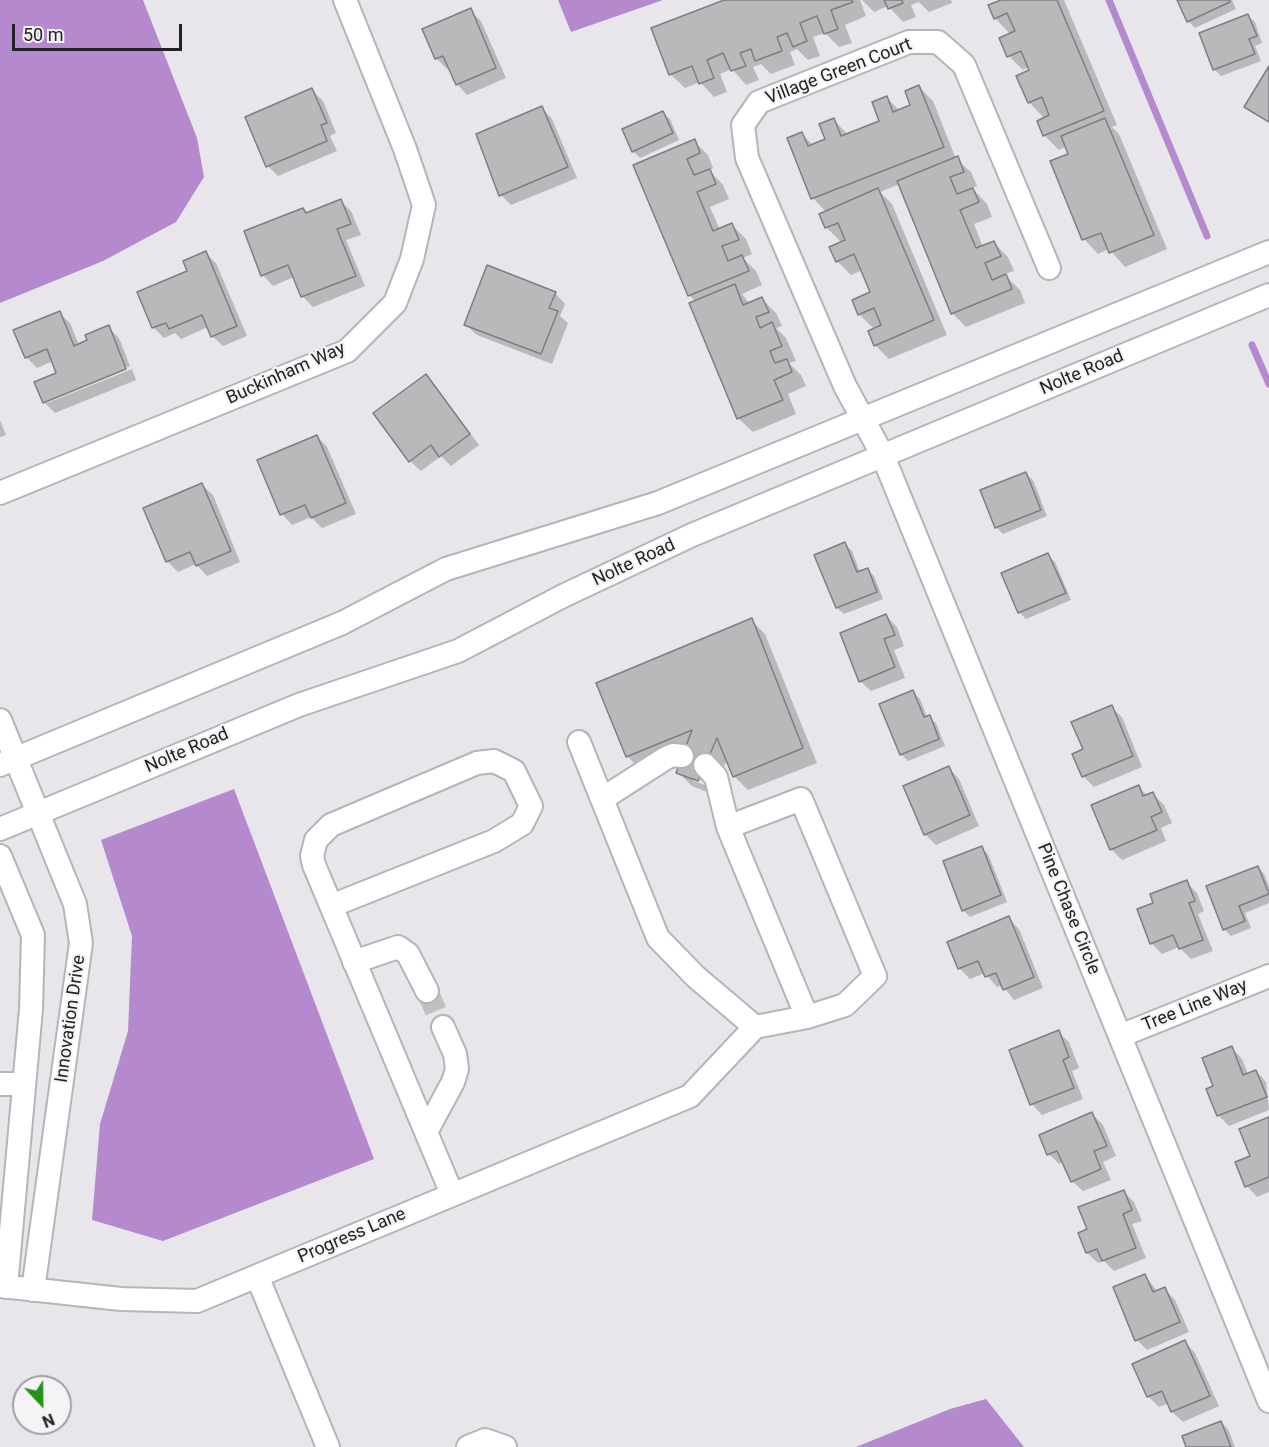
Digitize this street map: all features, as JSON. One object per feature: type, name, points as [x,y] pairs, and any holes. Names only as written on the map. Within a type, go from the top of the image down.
[{"type":"street","name":"Buckinham Way","points":[[0,493],[346,351],[395,303],[412,260],[424,204],[405,149],[345,0]]},
{"type":"street","name":"Village Green Court","points":[[862,419],[845,386],[747,158],[742,125],[759,102],[909,42],[938,42],[964,65],[1049,268]]},
{"type":"street","points":[[8,762],[342,623],[446,569],[658,503],[1269,252]]},
{"type":"street","name":"Nolte Road","points":[[0,829],[299,705],[458,651],[563,596],[693,535],[1269,295]]},
{"type":"street","name":"Pine Chase Circle","points":[[862,419],[883,456],[1269,1401]]},
{"type":"street","name":"Innovation Drive","points":[[0,720],[8,762],[37,814],[75,904],[81,943],[33,1290]]},
{"type":"street","points":[[579,742],[658,938],[696,977],[755,1028],[807,1017],[845,1005],[875,976],[801,799],[728,828]]},
{"type":"street","points":[[602,799],[666,758],[673,755],[682,756]]},
{"type":"street","points":[[331,906],[494,840],[522,824],[531,806],[514,771],[494,761],[477,763],[331,825],[316,840],[312,856],[331,906],[354,962],[452,1194]]},
{"type":"street","points":[[705,765],[716,777],[728,828],[807,1017]]},
{"type":"street","name":"Innovation Drive","points":[[0,856],[33,935],[24,1084],[3,1287]]},
{"type":"street","points":[[354,962],[398,946],[411,959],[427,991]]},
{"type":"street","name":"Tree Line Way","points":[[1120,1036],[1269,976]]},
{"type":"street","points":[[426,1132],[453,1082],[456,1069],[455,1054],[443,1027]]},
{"type":"street","name":"Progress Lane","points":[[3,1287],[121,1299],[197,1301],[690,1096],[755,1028]]},
{"type":"street","points":[[0,1084],[24,1084]]},
{"type":"street","points":[[257,1276],[328,1447]]},
{"type":"street","points":[[468,1447],[485,1440],[506,1447]]},
{"type":"shaded area","points":[[0,0],[143,0],[197,138],[204,177],[176,222],[103,261],[0,303]]},
{"type":"shaded area","points":[[558,0],[663,0],[571,32]]},
{"type":"shaded area","points":[[234,789],[374,1159],[163,1241],[92,1220],[100,1124],[128,1031],[132,936],[101,840]]},
{"type":"shaded area","points":[[986,1399],[1024,1447],[856,1447],[950,1409]]},
{"type":"building","points":[[724,0],[852,0],[853,2],[831,10],[838,29],[824,34],[817,16],[800,23],[807,41],[793,47],[787,33],[777,37],[782,51],[755,61],[751,49],[740,53],[746,66],[731,71],[723,53],[707,60],[714,78],[699,84],[692,66],[669,75],[651,28]]},
{"type":"building","points":[[884,0],[902,0],[903,3],[888,9]]},
{"type":"building","points":[[1001,0],[1057,0],[1104,111],[1043,136],[1037,121],[1049,115],[1042,97],[1028,103],[1016,76],[1029,70],[1021,51],[1007,57],[999,38],[1015,31],[1007,13],[994,19],[988,5]]},
{"type":"building","points":[[1177,0],[1229,0],[1230,2],[1187,22]]},
{"type":"building","points":[[471,8],[496,68],[456,85],[443,56],[435,59],[422,29]]},
{"type":"building","points":[[1248,14],[1257,36],[1249,39],[1255,54],[1213,70],[1199,33]]},
{"type":"building","points":[[1269,66],[1269,122],[1244,107]]},
{"type":"building","points":[[919,85],[944,147],[811,199],[787,138],[802,132],[808,146],[825,139],[819,124],[834,118],[841,136],[879,121],[872,102],[887,96],[893,112],[910,105],[905,91]]},
{"type":"building","points":[[312,88],[327,123],[321,125],[327,141],[266,167],[245,117]]},
{"type":"building","points":[[542,106],[568,167],[499,196],[476,134]]},
{"type":"building","points":[[663,111],[673,133],[632,152],[622,129]]},
{"type":"building","points":[[1105,118],[1154,235],[1109,253],[1101,233],[1082,240],[1050,161],[1068,154],[1061,136]]},
{"type":"building","points":[[695,139],[700,153],[687,159],[694,175],[710,169],[716,184],[697,192],[713,231],[732,223],[739,240],[722,246],[728,261],[742,255],[749,271],[688,296],[633,165]]},
{"type":"building","points":[[958,156],[964,172],[950,177],[957,194],[973,188],[979,202],[960,210],[976,248],[994,241],[1001,256],[985,263],[992,280],[1006,274],[1012,289],[951,314],[897,181]]},
{"type":"building","points":[[878,188],[934,320],[874,346],[868,331],[881,325],[874,308],[858,315],[852,300],[870,292],[854,254],[836,262],[829,247],[845,240],[838,223],[825,228],[819,214]]},
{"type":"building","points":[[341,199],[351,224],[337,229],[356,276],[301,297],[288,265],[261,276],[244,231],[303,208],[306,213]]},
{"type":"building","points":[[206,251],[237,326],[211,337],[202,315],[169,329],[166,323],[152,328],[137,292],[187,271],[183,261]]},
{"type":"building","points":[[487,265],[556,292],[549,308],[558,311],[541,354],[464,325]]},
{"type":"building","points":[[735,284],[743,305],[762,297],[769,312],[756,317],[760,328],[772,322],[782,346],[770,351],[775,363],[787,359],[792,372],[774,380],[783,400],[737,419],[689,303]]},
{"type":"building","points":[[60,311],[74,346],[87,340],[85,335],[109,325],[126,369],[43,403],[34,382],[56,373],[47,349],[25,358],[13,330]]},
{"type":"building","points":[[426,374],[470,434],[439,457],[431,445],[409,462],[373,413]]},
{"type":"building","points":[[317,435],[346,503],[311,518],[305,505],[280,515],[257,460]]},
{"type":"building","points":[[1026,472],[1041,510],[995,528],[980,490]]},
{"type":"building","points":[[202,483],[231,551],[196,566],[190,552],[166,562],[143,508]]},
{"type":"building","points":[[845,542],[857,572],[868,568],[877,592],[836,608],[814,555]]},
{"type":"building","points":[[1048,553],[1066,593],[1018,613],[1001,573]]},
{"type":"building","points":[[886,614],[895,635],[884,639],[895,667],[859,682],[840,633]]},
{"type":"building","points":[[752,618],[803,748],[733,777],[717,738],[698,781],[676,773],[692,730],[626,757],[596,683]]},
{"type":"building","points":[[913,690],[924,717],[930,715],[939,739],[900,755],[879,704]]},
{"type":"building","points":[[1112,705],[1133,756],[1082,777],[1072,754],[1083,749],[1071,722]]},
{"type":"building","points":[[949,766],[970,815],[924,835],[903,786]]},
{"type":"building","points":[[1139,785],[1143,796],[1153,792],[1162,812],[1151,817],[1157,830],[1110,850],[1091,805]]},
{"type":"building","points":[[982,846],[1001,895],[962,911],[943,861]]},
{"type":"building","points":[[1258,866],[1269,894],[1239,906],[1245,921],[1223,930],[1206,886]]},
{"type":"building","points":[[1187,880],[1195,901],[1189,903],[1203,940],[1179,949],[1173,935],[1150,944],[1137,909],[1153,903],[1150,894]]},
{"type":"building","points":[[1009,916],[1034,977],[1003,990],[996,973],[985,977],[978,961],[958,969],[947,942]]},
{"type":"building","points":[[1059,1030],[1069,1057],[1063,1060],[1074,1088],[1030,1105],[1009,1050]]},
{"type":"building","points":[[1232,1046],[1243,1075],[1256,1070],[1267,1097],[1217,1116],[1206,1089],[1213,1086],[1202,1058]]},
{"type":"building","points":[[1092,1112],[1107,1146],[1094,1151],[1101,1169],[1071,1182],[1057,1151],[1047,1155],[1039,1135]]},
{"type":"building","points":[[1269,1117],[1269,1177],[1245,1187],[1235,1162],[1250,1156],[1239,1129]]},
{"type":"building","points":[[1124,1190],[1132,1210],[1123,1214],[1136,1248],[1102,1261],[1097,1249],[1086,1253],[1078,1233],[1087,1229],[1078,1207]]},
{"type":"building","points":[[1145,1274],[1153,1292],[1165,1287],[1180,1322],[1135,1341],[1113,1287]]},
{"type":"building","points":[[1185,1340],[1210,1396],[1171,1412],[1162,1391],[1147,1397],[1132,1364]]},
{"type":"building","points":[[1221,1421],[1231,1447],[1186,1447],[1182,1436]]},
{"type":"waterway","points":[[1109,0],[1207,236]]},
{"type":"waterway","points":[[1252,345],[1269,384]]},
{"type":"tunnel","points":[[427,991],[443,1027]]}]
